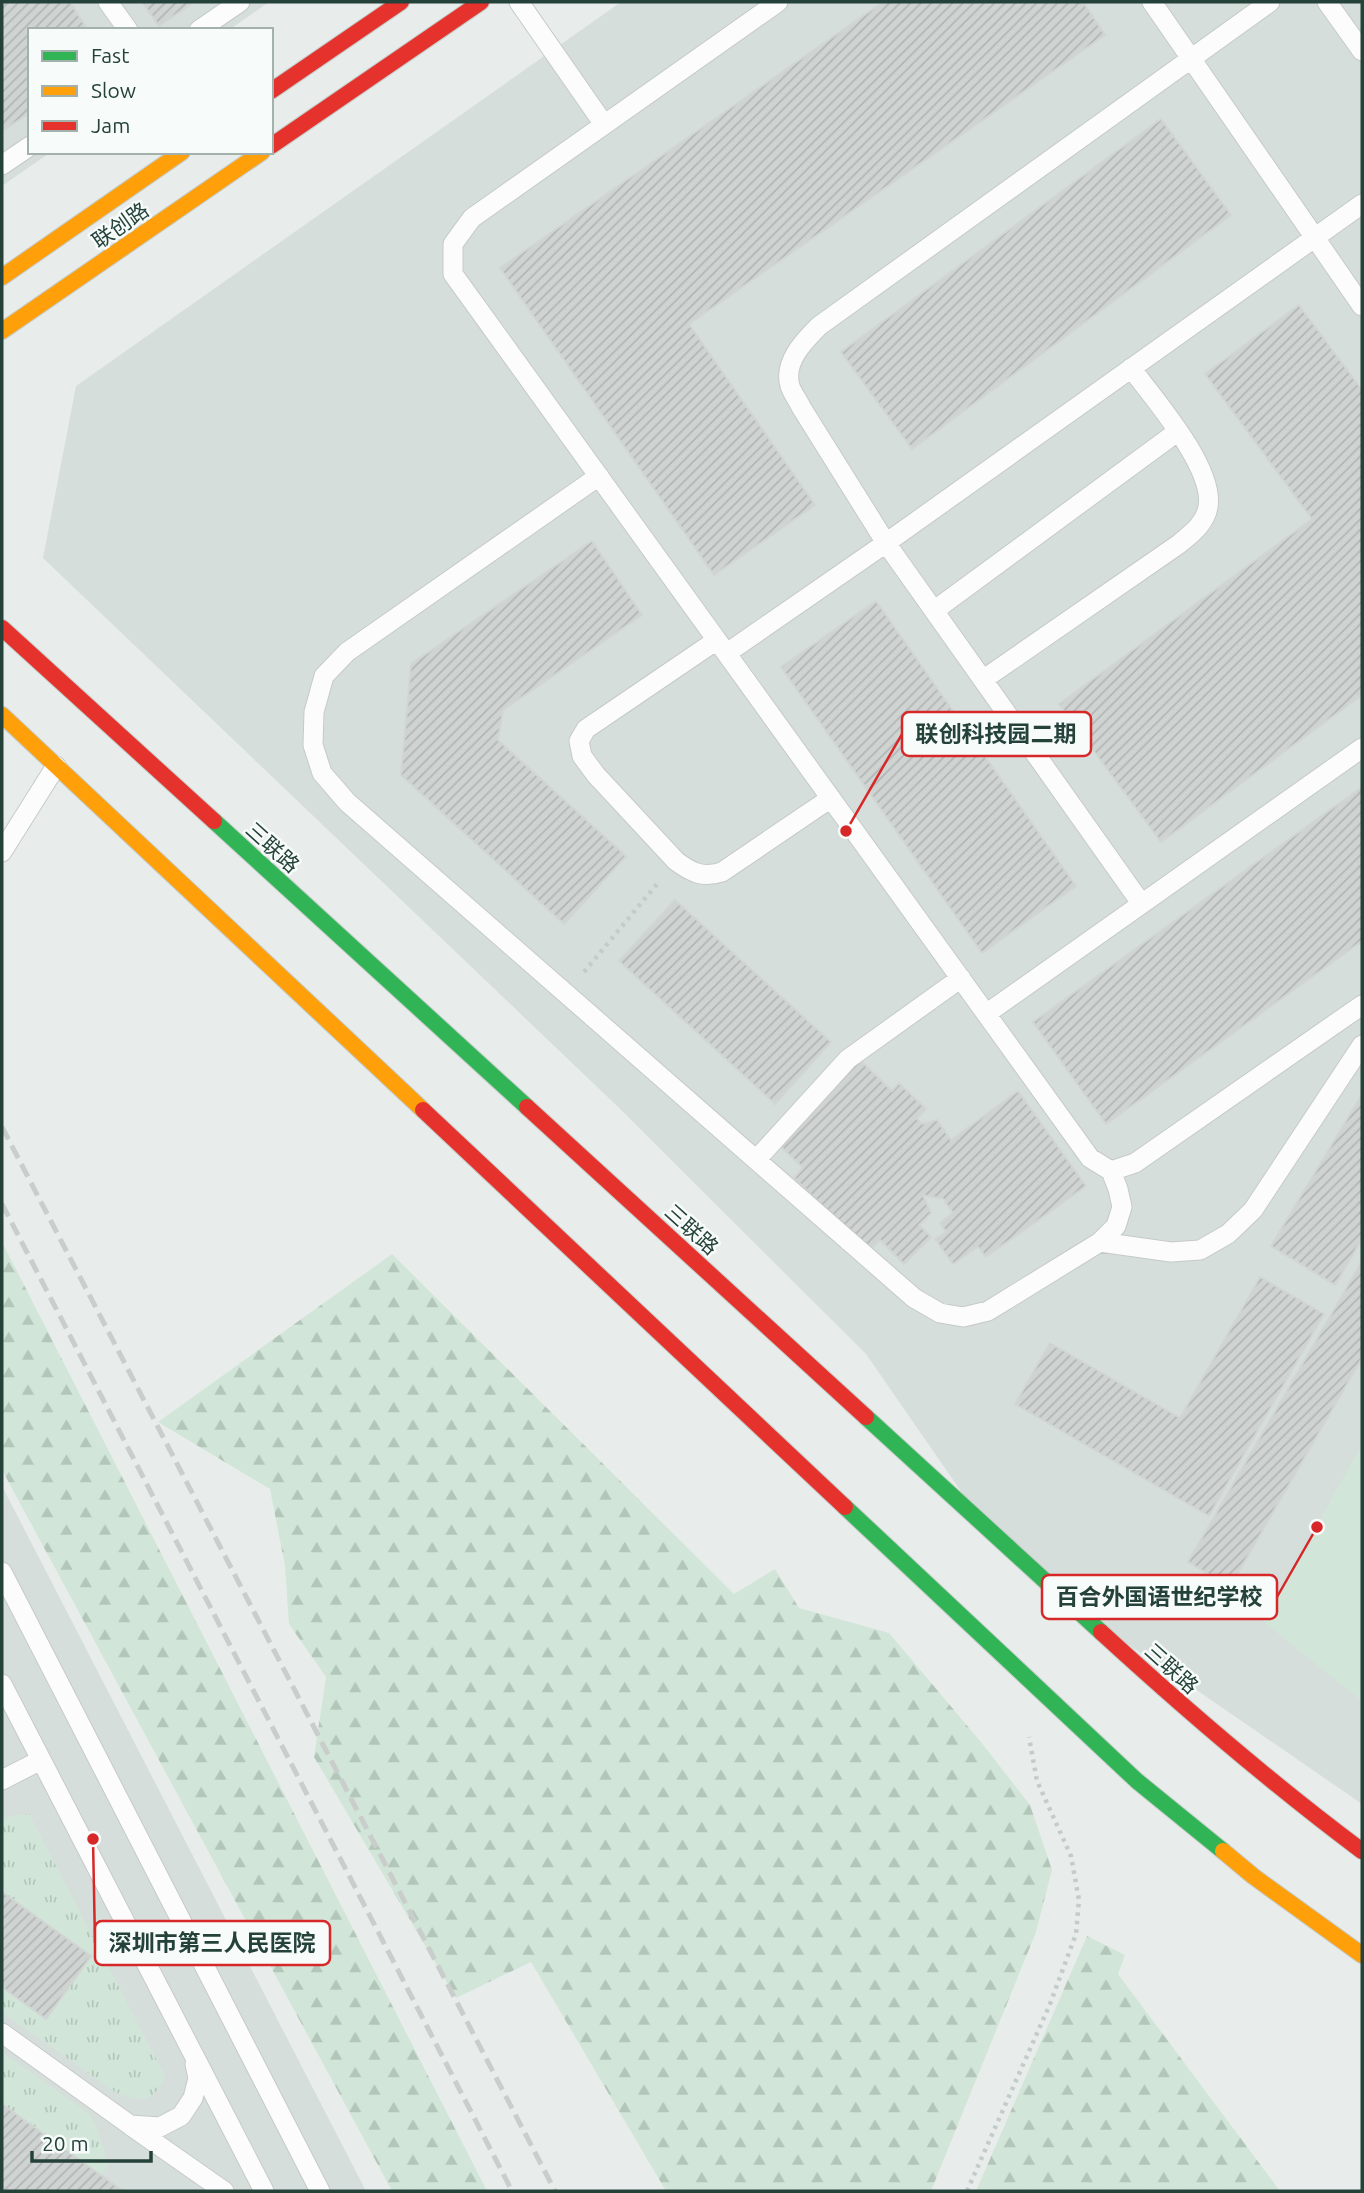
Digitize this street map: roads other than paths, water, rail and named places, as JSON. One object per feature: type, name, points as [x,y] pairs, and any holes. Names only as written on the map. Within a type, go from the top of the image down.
[{"type":"street","points":[[273,90],[401,2]]},
{"type":"street","points":[[273,145],[481,2]]},
{"type":"street","name":"联创路","points":[[2,277],[179,154]]},
{"type":"street","name":"联创路","points":[[2,331],[259,154]]},
{"type":"street","points":[[2,350],[26,315]]},
{"type":"street","points":[[6,609],[46,667]]},
{"type":"street","name":"三联路","points":[[2,628],[1193,1716],[1362,1852]]},
{"type":"street","points":[[2,715],[1137,1780],[1253,1875],[1362,1955]]},
{"type":"lane","points":[[108,2],[127,28]]},
{"type":"lane","points":[[202,28],[240,2]]},
{"type":"lane","points":[[519,2],[603,123]]},
{"type":"lane","points":[[599,476],[347,652],[324,676],[314,712],[313,745],[323,773],[346,802],[914,1298],[940,1313],[963,1317],[988,1311],[1100,1242],[1116,1226],[1122,1208],[1111,1171],[1090,1158],[722,646],[453,274],[453,244],[472,218],[778,2]]},
{"type":"lane","points":[[1152,2],[1362,306]]},
{"type":"lane","points":[[1141,903],[886,543],[790,385],[790,370],[799,347],[819,326],[1270,2]]},
{"type":"lane","points":[[1327,2],[1362,51]]},
{"type":"lane","points":[[2,165],[28,147]]},
{"type":"lane","points":[[831,798],[722,872],[706,877],[688,870],[676,861],[596,775],[582,755],[579,741],[586,729],[886,543],[1362,204]]},
{"type":"lane","points":[[984,678],[1179,544],[1198,528],[1208,507],[1207,482],[1199,463],[1131,368]]},
{"type":"lane","points":[[935,610],[1177,432]]},
{"type":"lane","points":[[986,1014],[1362,748]]},
{"type":"lane","points":[[2,852],[56,766]]},
{"type":"lane","points":[[756,1160],[848,1059],[961,978]]},
{"type":"lane","points":[[1111,1171],[1135,1163],[1362,1005]]},
{"type":"lane","points":[[1100,1242],[1171,1252],[1200,1250],[1227,1234],[1253,1210],[1362,1045]]},
{"type":"lane","points":[[2,1572],[320,2191]]},
{"type":"lane","points":[[2,1684],[264,2191]]},
{"type":"lane","points":[[2,1780],[41,1760]]},
{"type":"lane","points":[[2,2033],[224,2191]]},
{"type":"lane","points":[[130,2125],[160,2127],[181,2116],[193,2098],[198,2078],[194,2056]]},
{"type":"railway","points":[[2,1127],[555,2191]]},
{"type":"railway","points":[[2,1204],[512,2191]]},
{"type":"place","name":"联创科技园二期","points":[[846,831]]},
{"type":"place","name":"百合外国语世纪学校","points":[[1317,1527]]},
{"type":"place","name":"深圳市第三人民医院","points":[[93,1839]]}]
